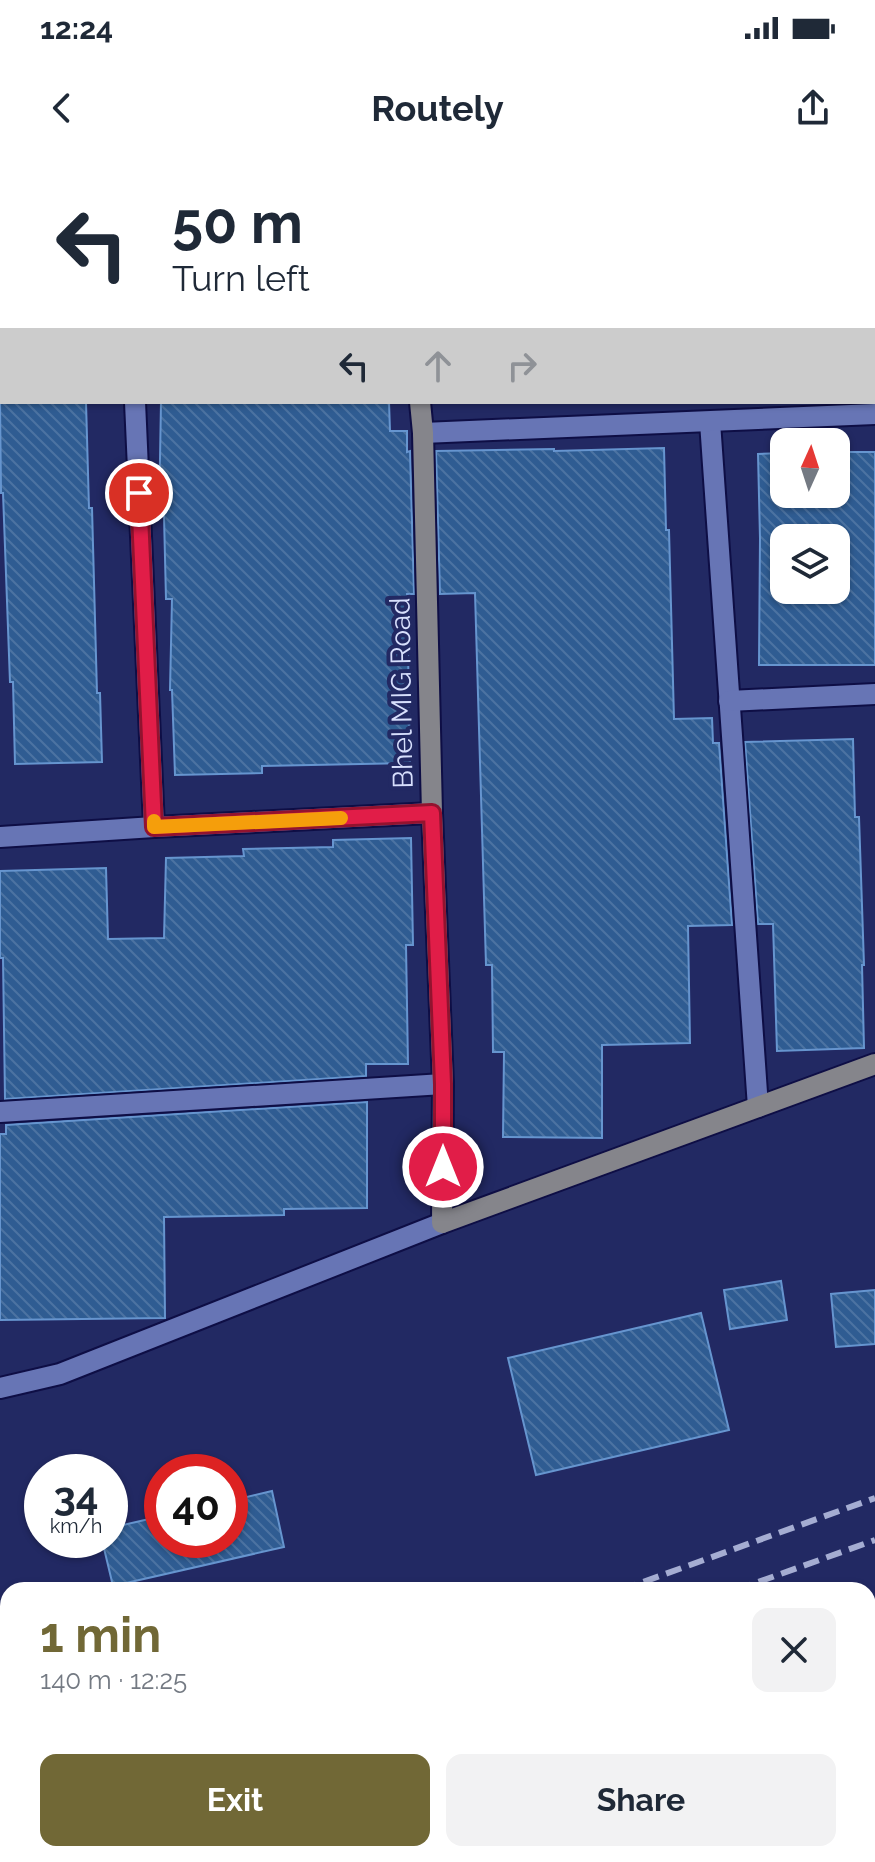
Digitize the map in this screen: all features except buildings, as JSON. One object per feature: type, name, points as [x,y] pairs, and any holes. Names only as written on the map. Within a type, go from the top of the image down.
[{"type":"street","points":[[135,404],[154,827]]},
{"type":"street","name":"Bhel MIG Road","points":[[420,404],[443,1084],[442,1223]]},
{"type":"street","points":[[423,433],[875,414]]},
{"type":"street","points":[[710,422],[758,1107]]},
{"type":"street","points":[[729,701],[875,694]]},
{"type":"street","points":[[0,837],[432,813]]},
{"type":"street","points":[[0,1388],[60,1374],[442,1223],[875,1064]]},
{"type":"street","points":[[0,1112],[443,1084]]},
{"type":"railway","points":[[643,1582],[875,1498]]},
{"type":"railway","points":[[758,1582],[875,1540]]},
{"type":"slow traffic","points":[[154,821],[154,827],[341,818]]},
{"type":"route","points":[[139,493],[154,827],[432,813],[443,1084],[443,1167]]}]
